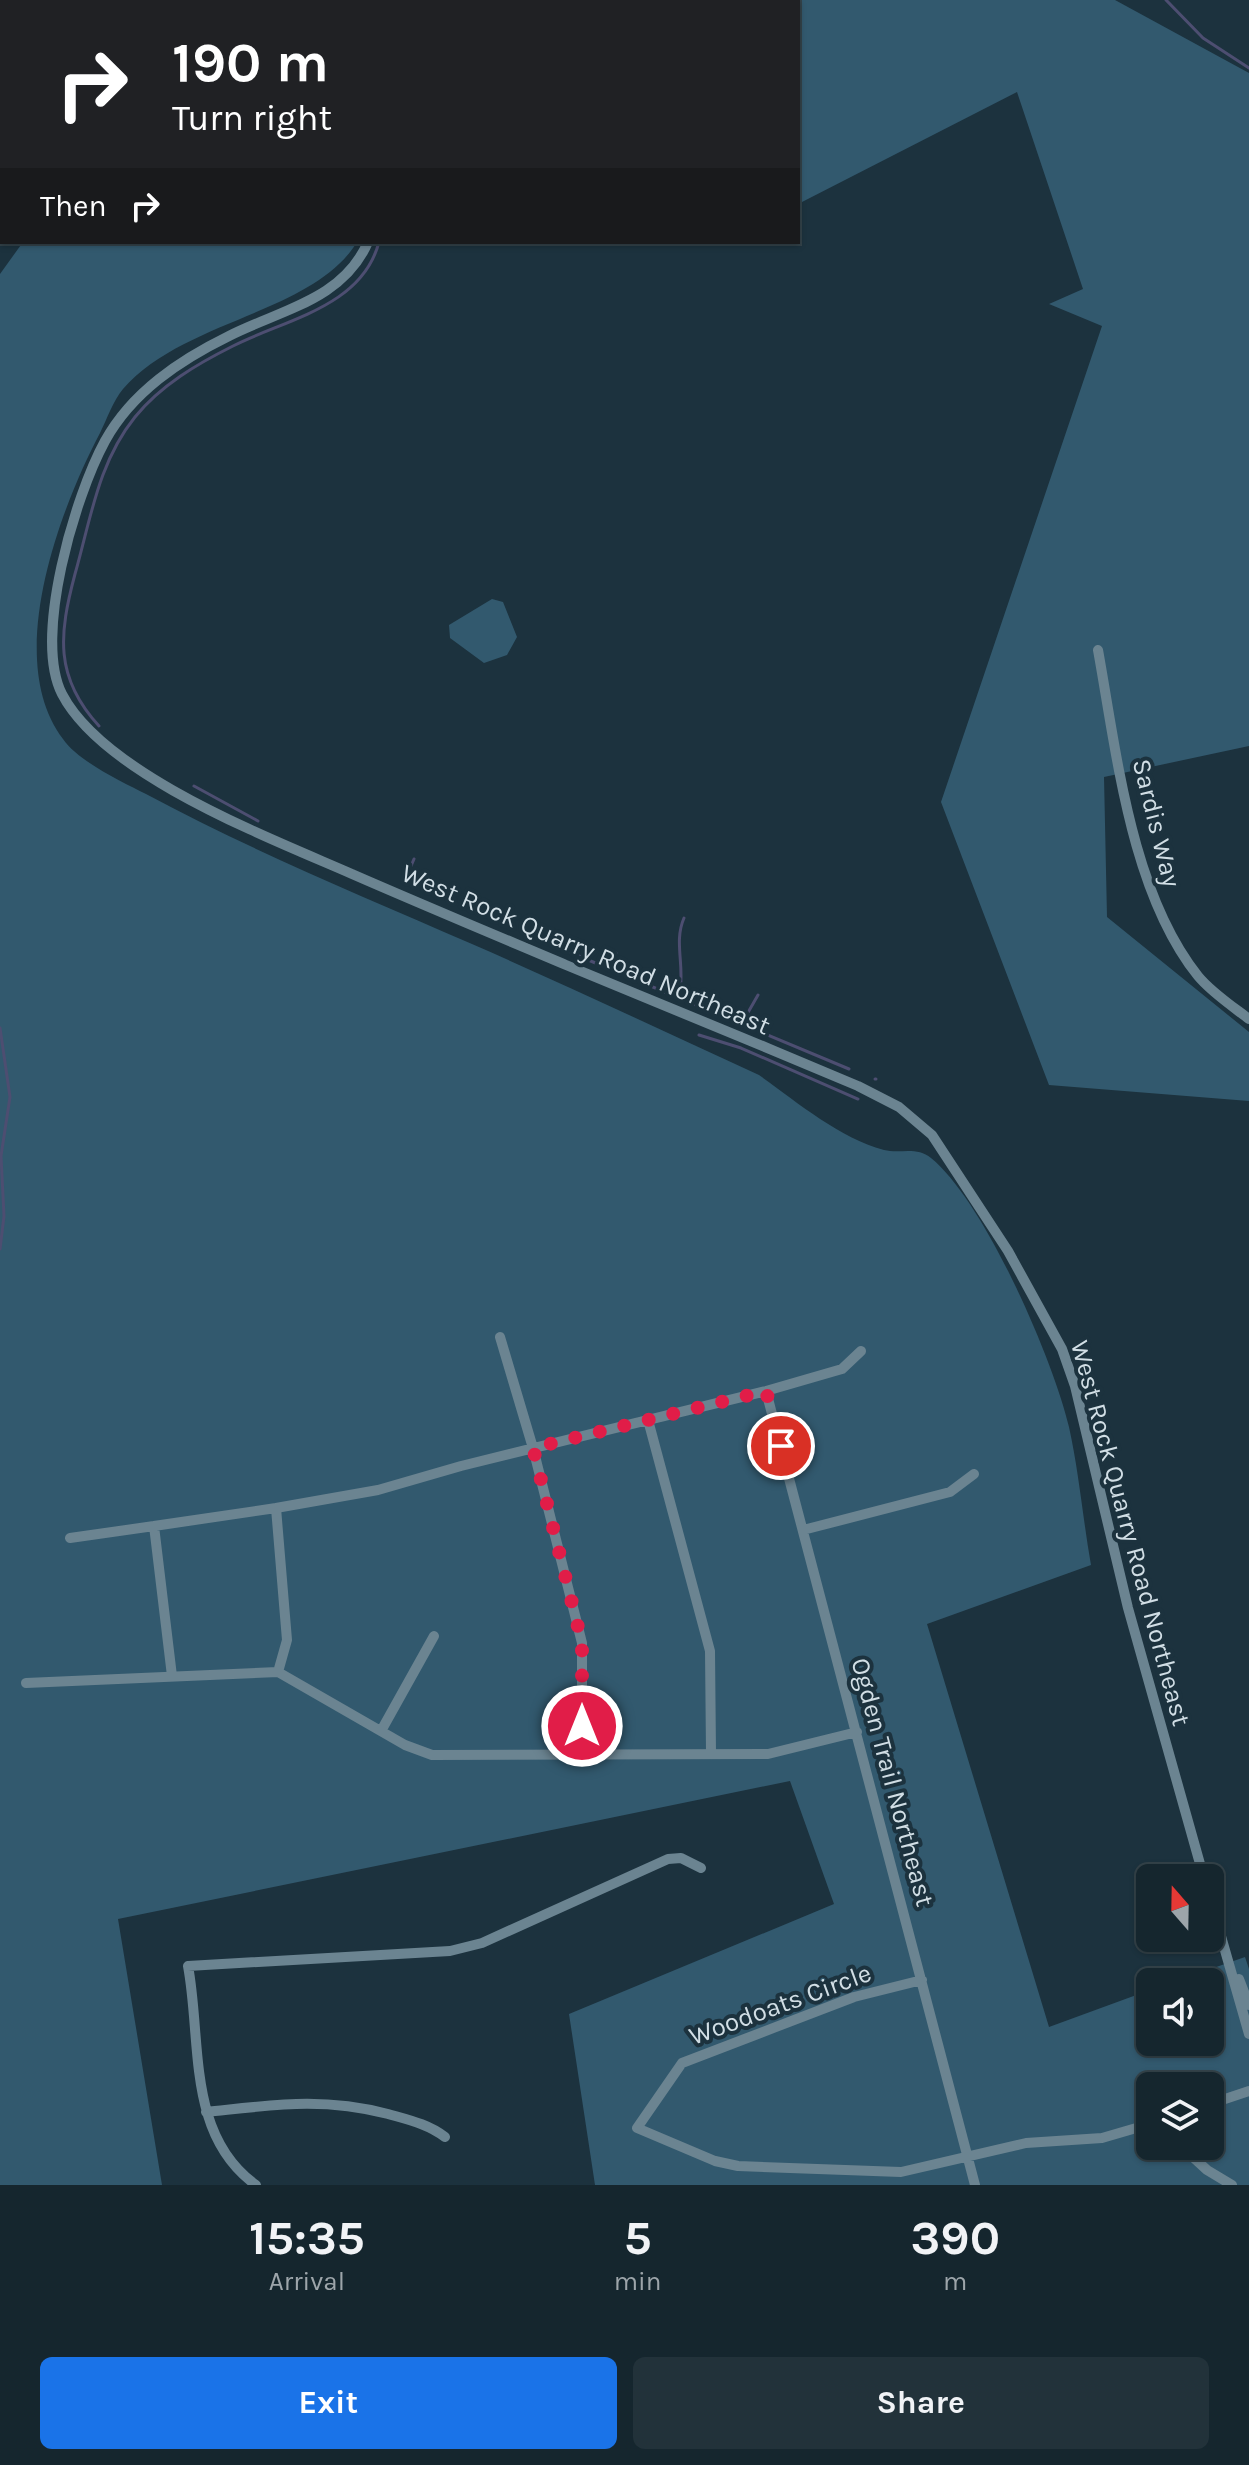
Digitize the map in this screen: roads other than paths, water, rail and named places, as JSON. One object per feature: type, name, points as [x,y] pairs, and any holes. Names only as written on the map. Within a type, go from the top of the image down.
[{"type":"street","name":"West Rock Quarry Road Northeast","points":[[367,244],[356,264],[336,285],[307,302],[231,335],[183,362],[143,392],[114,426],[89,476],[54,607],[51,656],[63,695],[82,723],[107,746],[239,823],[858,1086],[899,1107],[924,1127],[1008,1251],[1066,1358],[1132,1622],[1200,1864]]},
{"type":"street","name":"Sardis Way","points":[[1098,650],[1145,880],[1161,921],[1199,977],[1249,1019]]},
{"type":"street","points":[[500,1337],[533,1448],[582,1643],[582,1754]]},
{"type":"street","points":[[70,1538],[378,1490],[766,1391],[842,1369],[861,1351]]},
{"type":"street","name":"Ogden Trail Northeast","points":[[766,1391],[975,2185]]},
{"type":"street","points":[[648,1420],[710,1651],[711,1753]]},
{"type":"street","points":[[803,1530],[950,1492],[974,1474]]},
{"type":"street","points":[[276,1508],[287,1640],[278,1672]]},
{"type":"street","points":[[154,1526],[172,1676]]},
{"type":"street","points":[[381,1731],[434,1636]]},
{"type":"street","points":[[26,1683],[278,1672],[405,1745],[432,1755],[768,1754],[857,1732]]},
{"type":"street","points":[[256,2185],[242,2175],[217,2144],[206,2112],[188,1966],[332,1955],[438,1953],[482,1943],[668,1859],[681,1858],[701,1868]]},
{"type":"street","points":[[1224,1943],[1249,2034]]},
{"type":"street","points":[[1229,1959],[1249,2005]]},
{"type":"street","name":"Woodoats Circle","points":[[922,1980],[854,1997],[682,2063],[658,2093],[637,2128],[715,2161],[738,2166],[901,2172],[969,2159],[1026,2143],[1102,2138],[1136,2128]]},
{"type":"street","points":[[1224,2099],[1249,2091]]},
{"type":"street","points":[[206,2112],[312,2101],[355,2106],[425,2124],[445,2137]]},
{"type":"street","points":[[1196,2160],[1232,2185]]},
{"type":"waterway","points":[[1166,0],[1203,38],[1249,68]]},
{"type":"waterway","points":[[99,726],[74,690],[67,672],[64,636],[70,596],[97,492],[122,435],[156,395],[193,368],[339,296],[356,282],[370,264],[378,244]]},
{"type":"waterway","points":[[194,786],[258,821]]},
{"type":"waterway","points":[[405,880],[414,859]]},
{"type":"waterway","points":[[679,996],[680,937],[684,918]]},
{"type":"waterway","points":[[550,944],[849,1069]]},
{"type":"waterway","points":[[606,967],[611,955],[616,953]]},
{"type":"waterway","points":[[742,1023],[758,995]]},
{"type":"waterway","points":[[0,1028],[10,1097],[1,1156],[4,1216],[0,1249]]},
{"type":"waterway","points":[[699,1035],[741,1048],[858,1099]]}]
